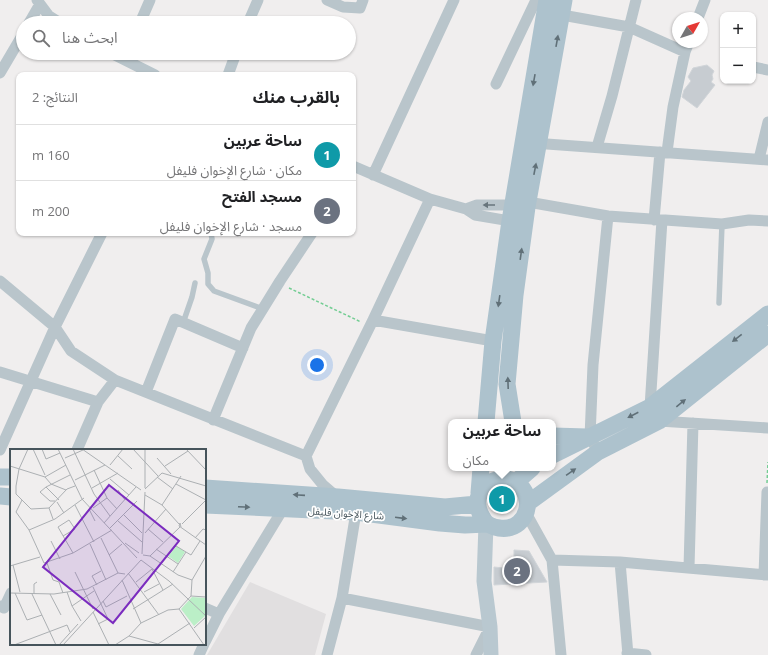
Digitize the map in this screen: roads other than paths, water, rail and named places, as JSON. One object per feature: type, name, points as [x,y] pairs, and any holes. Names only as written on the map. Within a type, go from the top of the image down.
[{"type":"main road","points":[[513,419],[507,384],[521,212],[531,142],[547,0]]},
{"type":"main road","points":[[531,142],[563,7]]},
{"type":"main road","points":[[486,419],[493,341],[521,212]]},
{"type":"main road","points":[[556,454],[590,437],[654,414],[768,314]]},
{"type":"main road","points":[[486,524],[504,529],[513,527],[520,522],[527,508],[598,452],[768,334]]},
{"type":"main road","points":[[556,436],[590,437]]},
{"type":"main road","points":[[481,471],[478,499],[480,515],[486,524],[484,581],[490,627],[491,655]]},
{"type":"main road","points":[[478,499],[485,485],[493,480],[503,478],[510,479],[516,475],[524,491],[527,508]]},
{"type":"main road","name":"شارع الإخوان فليفل","points":[[206,488],[338,497],[446,507],[478,499]]},
{"type":"main road","name":"شارع الإخوان فليفل","points":[[206,505],[356,512],[440,523],[465,525],[486,524]]},
{"type":"street","points":[[143,16],[150,0]]},
{"type":"street","points":[[251,16],[258,0]]},
{"type":"street","points":[[327,0],[343,7],[360,8],[363,0]]},
{"type":"street","points":[[373,175],[454,0]]},
{"type":"street","points":[[496,84],[536,0]]},
{"type":"street","points":[[597,147],[612,96],[636,0]]},
{"type":"street","points":[[700,12],[705,0]]},
{"type":"street","points":[[33,16],[39,2]]},
{"type":"street","points":[[39,2],[49,16]]},
{"type":"street","points":[[563,7],[672,42]]},
{"type":"street","points":[[0,73],[16,46]]},
{"type":"street","points":[[687,48],[664,152],[658,220],[654,414],[693,423],[768,428]]},
{"type":"street","points":[[131,60],[150,72]]},
{"type":"street","points":[[229,72],[233,60]]},
{"type":"street","points":[[756,68],[768,70]]},
{"type":"street","points":[[531,142],[764,160],[768,122]]},
{"type":"street","points":[[356,167],[430,198],[466,209],[475,215],[521,212],[722,224],[749,220],[768,221]]},
{"type":"street","points":[[338,497],[323,485],[310,469],[306,456],[372,323],[430,198]]},
{"type":"street","points":[[466,209],[477,205],[521,212]]},
{"type":"street","points":[[598,452],[590,437],[594,365],[608,216]]},
{"type":"street","points":[[0,450],[55,326],[100,236]]},
{"type":"street","points":[[213,420],[251,328],[310,236]]},
{"type":"street","points":[[0,281],[55,326],[72,351],[115,380],[306,456]]},
{"type":"street","points":[[146,392],[175,319],[243,348]]},
{"type":"street","points":[[372,323],[493,341]]},
{"type":"street","points":[[0,372],[98,402]]},
{"type":"street","points":[[77,449],[98,402],[115,380]]},
{"type":"street","points":[[689,568],[693,423]]},
{"type":"street","points":[[552,560],[620,562],[766,575],[767,492]]},
{"type":"street","points":[[527,508],[552,560],[561,655]]},
{"type":"street","points":[[206,641],[219,614],[283,509]]},
{"type":"street","points":[[327,655],[342,598],[356,512]]},
{"type":"street","points":[[620,562],[627,654],[646,655]]},
{"type":"street","points":[[0,606],[4,608],[10,595]]},
{"type":"street","points":[[342,598],[490,627],[476,655]]},
{"type":"street","points":[[206,608],[219,614]]},
{"type":"street","points":[[199,655],[204,645]]},
{"type":"lane","points":[[719,302],[722,224]]},
{"type":"lane","points":[[212,236],[212,239],[204,259],[208,273],[208,284],[214,291],[262,309]]},
{"type":"lane","points":[[183,322],[196,282]]},
{"type":"place","name":"ساحة عربين","points":[[502,499]]},
{"type":"place","name":"مسجد الفتح","points":[[517,571]]}]
